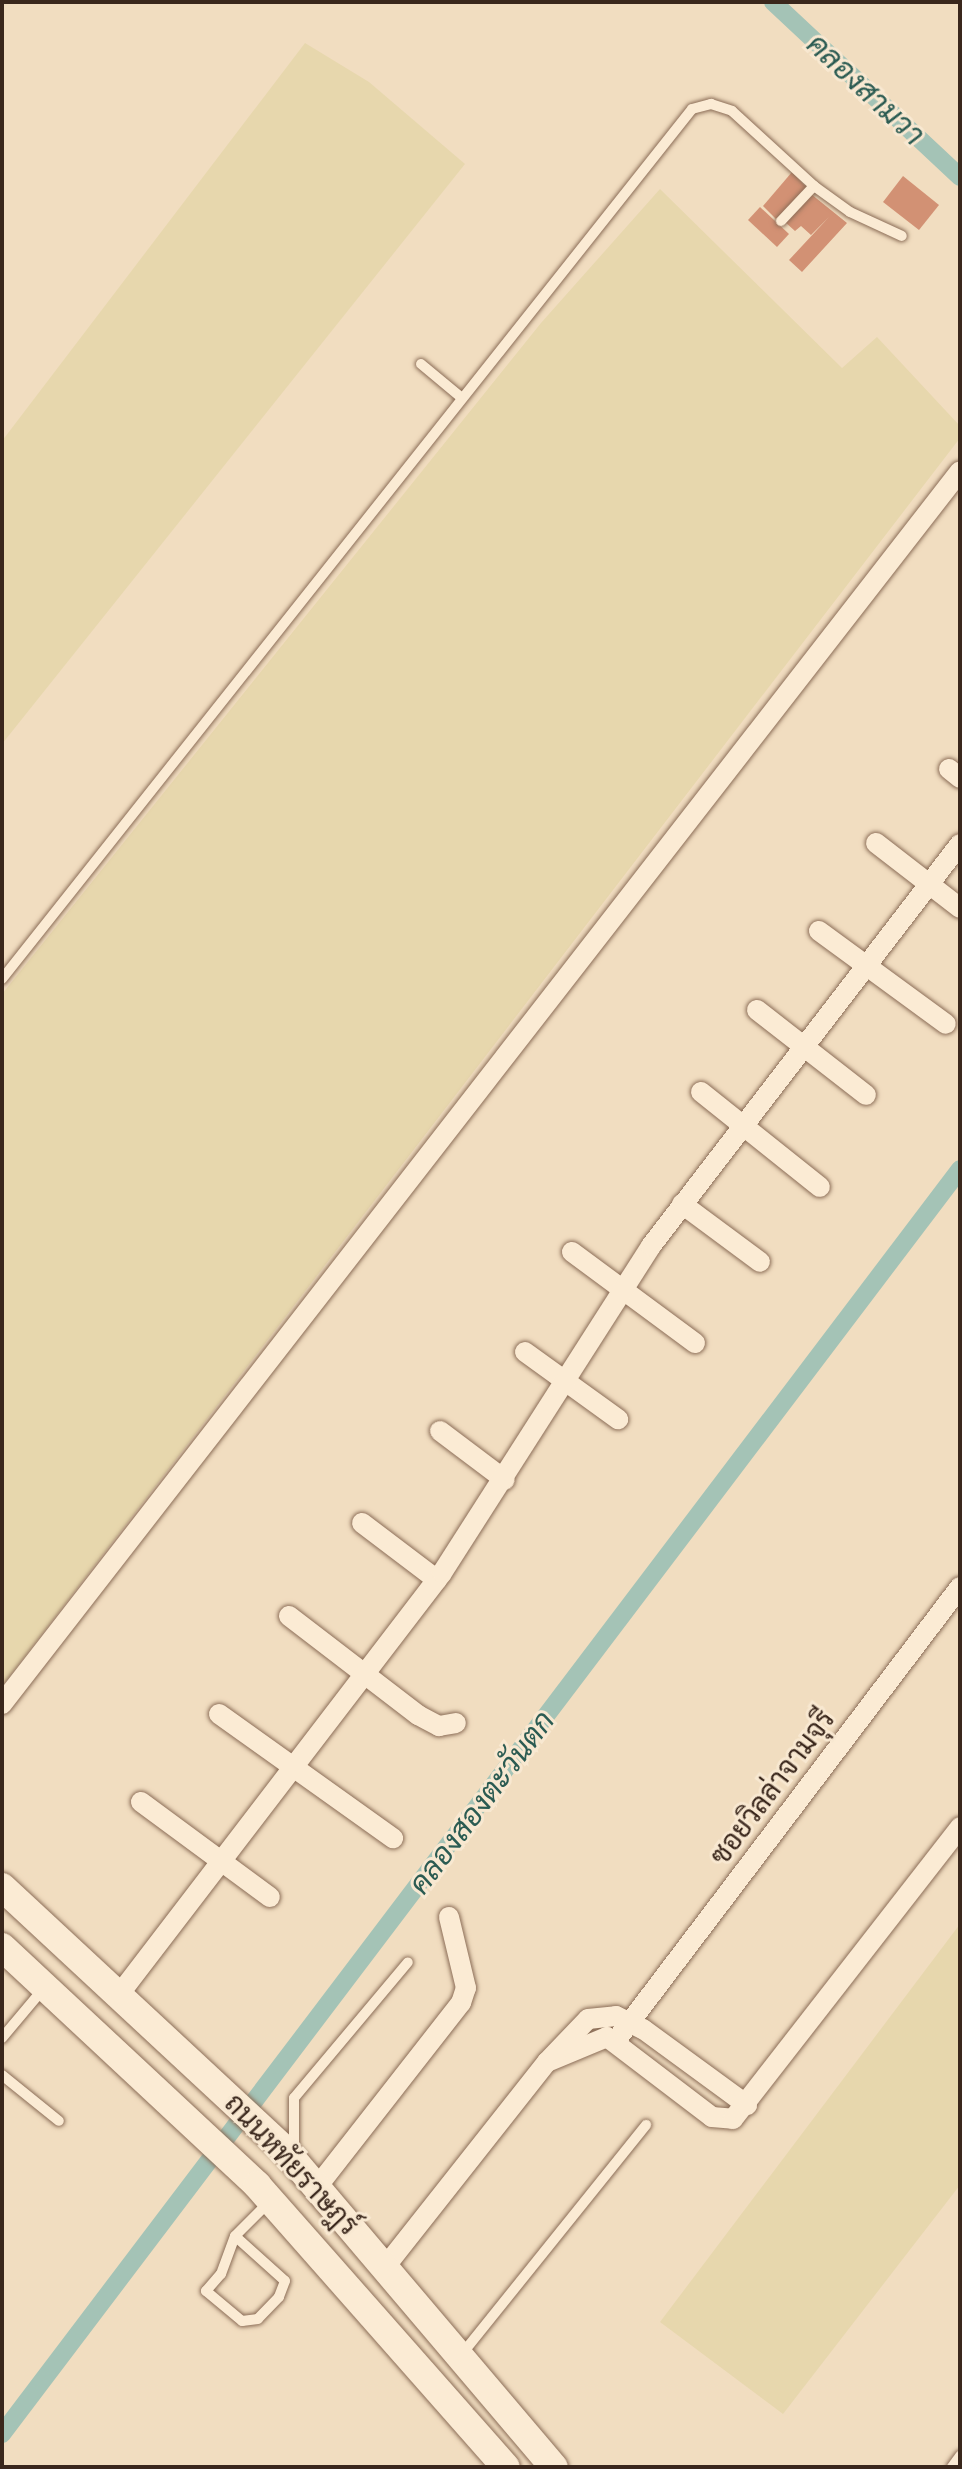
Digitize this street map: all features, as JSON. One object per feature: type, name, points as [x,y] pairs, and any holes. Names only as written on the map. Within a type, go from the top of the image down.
[{"type":"main road","name":"ถนนหทัยราษฎร์","points":[[2,1887],[214,2081],[289,2155],[554,2467]]},
{"type":"main road","name":"ถนนหทัยราษฎร์","points":[[2,1947],[187,2115],[264,2193],[506,2467]]},
{"type":"street","points":[[2,1704],[960,471]]},
{"type":"street","points":[[876,843],[960,908]]},
{"type":"street","points":[[118,1996],[437,1580],[505,1480],[623,1290],[682,1204],[960,844]]},
{"type":"street","points":[[819,931],[946,1024]]},
{"type":"street","points":[[757,1010],[866,1095]]},
{"type":"street","points":[[701,1092],[820,1187]]},
{"type":"street","points":[[682,1204],[760,1262]]},
{"type":"street","points":[[572,1252],[695,1343]]},
{"type":"street","points":[[525,1352],[618,1419]]},
{"type":"street","points":[[440,1431],[505,1480]]},
{"type":"street","points":[[362,1523],[437,1580]]},
{"type":"street","name":"ซอยวิลล่าจามจุรี","points":[[615,2042],[960,1587]]},
{"type":"street","points":[[289,1616],[418,1715],[439,1726],[456,1723]]},
{"type":"street","points":[[219,1714],[292,1770],[393,1838]]},
{"type":"street","points":[[141,1802],[270,1897]]},
{"type":"street","points":[[547,2062],[599,2038],[615,2042],[712,2117],[733,2119],[747,2105],[960,1827]]},
{"type":"street","points":[[317,2187],[461,2003],[466,1988],[449,1917]]},
{"type":"street","points":[[385,2267],[547,2062],[588,2019],[616,2016],[629,2022],[747,2105]]},
{"type":"lane","points":[[2,979],[692,109],[711,104],[732,111],[814,186],[850,212],[902,236]]},
{"type":"lane","points":[[781,221],[814,186]]},
{"type":"lane","points":[[421,364],[462,398]]},
{"type":"lane","points":[[289,2155],[294,2098],[408,1962]]},
{"type":"lane","points":[[2,2038],[45,1987]]},
{"type":"lane","points":[[2,2075],[59,2121]]},
{"type":"lane","points":[[461,2356],[646,2125]]},
{"type":"lane","points":[[235,2236],[285,2281],[279,2297],[258,2319],[242,2321],[206,2291],[221,2274],[235,2236],[264,2193]]},
{"type":"lane","points":[[952,2467],[960,2456]]},
{"type":"shaded area","points":[[305,43],[369,82],[465,164],[2,744],[2,441]]},
{"type":"shaded area","points":[[660,189],[842,368],[877,337],[960,426],[960,438],[2,1686],[2,994],[541,323]]},
{"type":"shaded area","points":[[960,1924],[960,2185],[783,2414],[660,2322]]},
{"type":"building","points":[[792,172],[807,188],[776,219],[763,206]]},
{"type":"building","points":[[903,176],[939,205],[919,230],[883,202]]},
{"type":"building","points":[[811,194],[847,223],[802,272],[789,260],[829,217],[811,235],[801,226],[795,231],[785,222]]},
{"type":"building","points":[[760,207],[789,234],[777,247],[748,220]]},
{"type":"waterway","name":"คลองสามวา","points":[[773,2],[960,177]]},
{"type":"waterway","name":"คลองสองตะวันตก","points":[[2,2434],[960,1169]]}]
